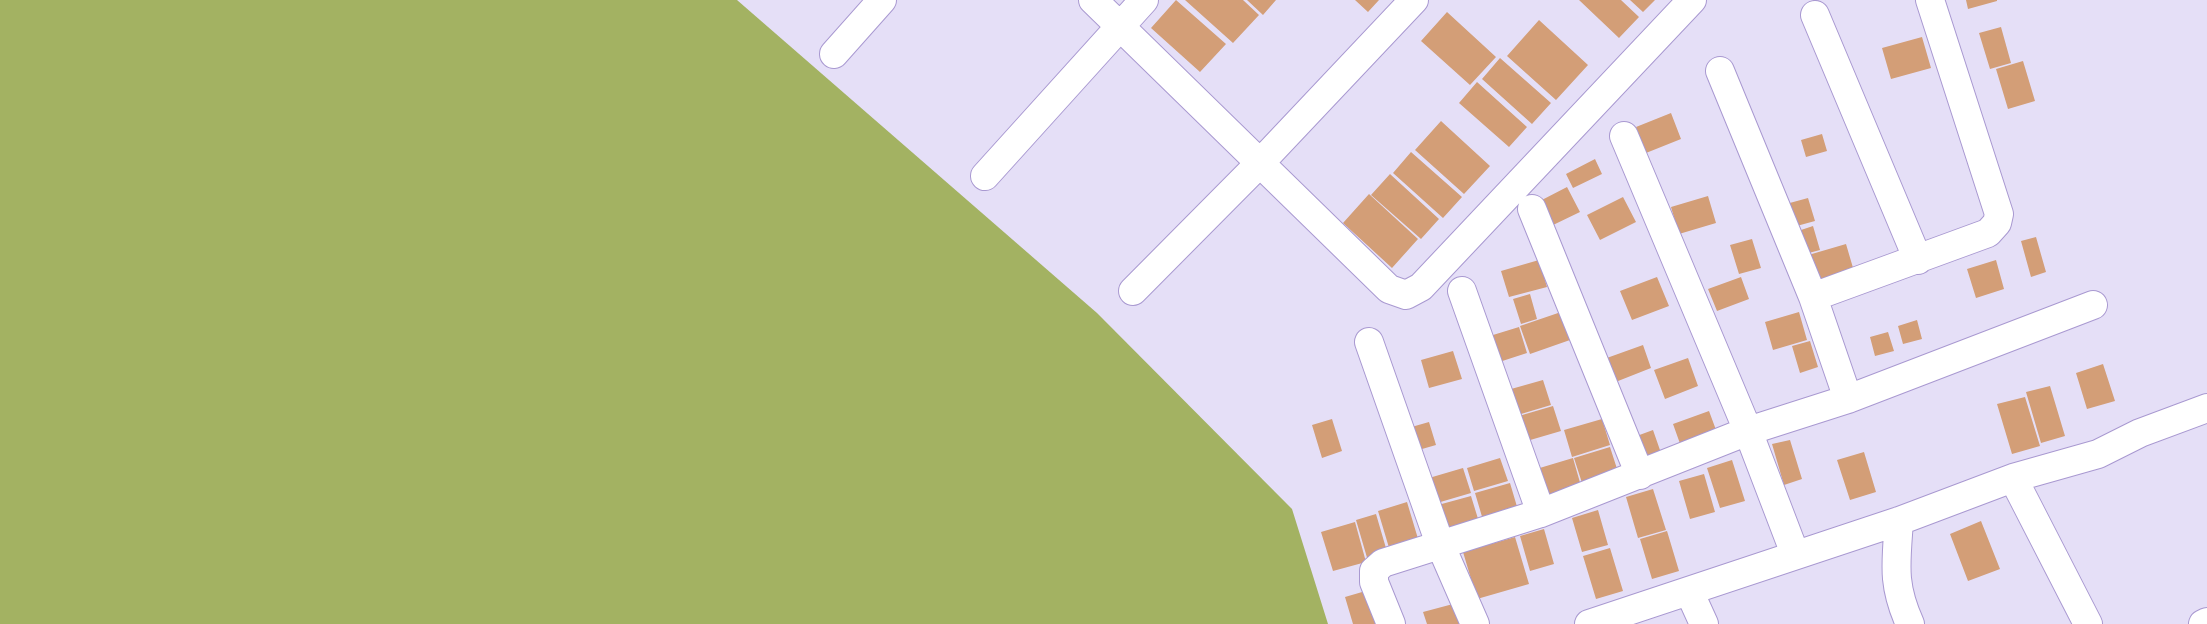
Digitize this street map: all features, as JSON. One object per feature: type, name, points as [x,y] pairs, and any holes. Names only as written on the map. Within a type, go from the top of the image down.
[{"type":"street","points":[[834,54],[882,0]]},
{"type":"street","points":[[1093,0],[1389,289],[1406,295],[1421,286],[1692,0]]},
{"type":"street","points":[[985,176],[1144,0]]},
{"type":"street","points":[[1134,291],[1260,163],[1414,0]]},
{"type":"street","points":[[1813,298],[1988,233],[1997,223],[1999,214],[1930,0]]},
{"type":"street","points":[[1815,15],[1918,260]]},
{"type":"street","points":[[1720,71],[1813,298],[1848,399]]},
{"type":"street","points":[[1624,136],[1748,431],[1794,554]]},
{"type":"street","points":[[1532,209],[1640,475]]},
{"type":"street","points":[[1462,291],[1541,513]]},
{"type":"street","points":[[1391,624],[1374,582],[1374,571],[1383,563],[1541,513],[1748,431],[1848,399],[2093,305]]},
{"type":"street","points":[[1369,342],[1440,544],[1475,624]]},
{"type":"street","points":[[1589,624],[1794,554],[1899,521],[2013,478],[2098,454],[2140,433],[2207,408]]},
{"type":"street","points":[[2013,478],[2088,624]]},
{"type":"street","points":[[1899,521],[1895,577],[1901,603],[1910,624]]},
{"type":"street","points":[[1689,591],[1704,624]]},
{"type":"street","points":[[2203,624],[2207,622]]},
{"type":"shaded area","points":[[0,0],[737,0],[1097,313],[1292,509],[1328,624],[0,624]]},
{"type":"building","points":[[1176,0],[1226,44],[1200,72],[1151,28]]},
{"type":"building","points":[[1185,0],[1243,0],[1259,15],[1233,43]]},
{"type":"building","points":[[1247,0],[1276,0],[1263,15]]},
{"type":"building","points":[[1355,0],[1379,0],[1368,12]]},
{"type":"building","points":[[1579,0],[1621,0],[1639,17],[1619,38]]},
{"type":"building","points":[[1630,0],[1655,0],[1643,12]]},
{"type":"building","points":[[1966,0],[1997,0],[1997,1],[1968,9]]},
{"type":"building","points":[[1447,12],[1496,57],[1470,85],[1421,41]]},
{"type":"building","points":[[1539,20],[1588,65],[1556,100],[1507,56]]},
{"type":"building","points":[[2001,27],[2011,63],[1990,69],[1979,33]]},
{"type":"building","points":[[1922,37],[1931,68],[1891,79],[1882,48]]},
{"type":"building","points":[[1500,58],[1551,103],[1532,124],[1482,79]]},
{"type":"building","points":[[2023,61],[2035,101],[2008,109],[1996,69]]},
{"type":"building","points":[[1477,82],[1527,127],[1509,147],[1459,103]]},
{"type":"building","points":[[1671,113],[1681,139],[1646,153],[1636,127]]},
{"type":"building","points":[[1441,121],[1490,166],[1464,194],[1415,150]]},
{"type":"building","points":[[1822,134],[1827,151],[1806,157],[1801,140]]},
{"type":"building","points":[[1411,152],[1462,197],[1443,218],[1393,173]]},
{"type":"building","points":[[1595,159],[1602,174],[1573,188],[1566,174]]},
{"type":"building","points":[[1390,174],[1439,219],[1421,239],[1371,195]]},
{"type":"building","points":[[1567,187],[1580,212],[1551,226],[1538,202]]},
{"type":"building","points":[[1369,194],[1418,239],[1392,268],[1343,223]]},
{"type":"building","points":[[1708,196],[1716,223],[1679,234],[1671,207]]},
{"type":"building","points":[[1623,197],[1636,222],[1600,240],[1587,215]]},
{"type":"building","points":[[1808,198],[1815,221],[1793,227],[1786,204]]},
{"type":"building","points":[[1813,226],[1820,250],[1805,254],[1798,231]]},
{"type":"building","points":[[2036,237],[2046,272],[2031,277],[2021,241]]},
{"type":"building","points":[[1752,239],[1761,268],[1739,274],[1730,245]]},
{"type":"building","points":[[1846,244],[1856,278],[1815,289],[1805,256]]},
{"type":"building","points":[[1539,260],[1547,287],[1509,297],[1501,271]]},
{"type":"building","points":[[1996,260],[2004,289],[1976,298],[1967,269]]},
{"type":"building","points":[[1657,277],[1669,306],[1632,320],[1620,291]]},
{"type":"building","points":[[1741,277],[1749,299],[1717,311],[1708,289]]},
{"type":"building","points":[[1530,294],[1537,319],[1521,324],[1513,299]]},
{"type":"building","points":[[1561,312],[1570,340],[1530,354],[1520,326]]},
{"type":"building","points":[[1799,312],[1807,340],[1773,350],[1765,322]]},
{"type":"building","points":[[1917,320],[1922,339],[1903,344],[1898,326]]},
{"type":"building","points":[[1519,327],[1527,353],[1490,365],[1480,339]]},
{"type":"building","points":[[1888,332],[1894,351],[1875,356],[1870,337]]},
{"type":"building","points":[[1810,341],[1818,367],[1800,373],[1792,346]]},
{"type":"building","points":[[1643,345],[1651,368],[1613,383],[1604,359]]},
{"type":"building","points":[[1453,351],[1462,379],[1429,388],[1421,360]]},
{"type":"building","points":[[1688,358],[1698,386],[1665,399],[1654,370]]},
{"type":"building","points":[[2103,364],[2115,401],[2087,409],[2076,373]]},
{"type":"building","points":[[1543,380],[1551,405],[1511,417],[1504,391]]},
{"type":"building","points":[[2050,386],[2065,436],[2041,443],[2026,392]]},
{"type":"building","points":[[2025,397],[2040,446],[2012,454],[1997,404]]},
{"type":"building","points":[[1553,406],[1561,431],[1520,443],[1512,418]]},
{"type":"building","points":[[1709,411],[1719,438],[1683,452],[1673,424]]},
{"type":"building","points":[[1332,419],[1342,451],[1322,458],[1312,425]]},
{"type":"building","points":[[1602,419],[1610,445],[1572,457],[1564,430]]},
{"type":"building","points":[[1429,422],[1436,445],[1415,451],[1408,428]]},
{"type":"building","points":[[1653,430],[1661,453],[1643,459],[1634,437]]},
{"type":"building","points":[[1790,440],[1802,479],[1784,485],[1772,444]]},
{"type":"building","points":[[1610,447],[1619,475],[1583,486],[1574,458]]},
{"type":"building","points":[[1864,452],[1876,492],[1850,500],[1837,460]]},
{"type":"building","points":[[1500,458],[1508,481],[1474,491],[1467,468]]},
{"type":"building","points":[[1573,458],[1581,486],[1541,498],[1533,470]]},
{"type":"building","points":[[1732,460],[1745,501],[1720,508],[1707,468]]},
{"type":"building","points":[[1463,468],[1471,493],[1437,503],[1429,478]]},
{"type":"building","points":[[1704,474],[1715,512],[1690,519],[1679,481]]},
{"type":"building","points":[[1510,483],[1518,510],[1483,520],[1475,493]]},
{"type":"building","points":[[1653,489],[1666,530],[1638,538],[1626,497]]},
{"type":"building","points":[[1471,496],[1479,522],[1446,532],[1438,505]]},
{"type":"building","points":[[1407,502],[1419,542],[1390,551],[1378,511]]},
{"type":"building","points":[[1598,510],[1608,545],[1582,552],[1572,518]]},
{"type":"building","points":[[1376,514],[1388,555],[1368,561],[1356,520]]},
{"type":"building","points":[[1981,521],[2000,569],[1968,581],[1950,534]]},
{"type":"building","points":[[1355,522],[1366,562],[1333,571],[1321,532]]},
{"type":"building","points":[[1544,529],[1554,564],[1530,571],[1520,536]]},
{"type":"building","points":[[1667,531],[1679,571],[1652,579],[1640,539]]},
{"type":"building","points":[[1515,537],[1529,584],[1477,599],[1463,552]]},
{"type":"building","points":[[1610,548],[1623,591],[1596,599],[1583,556]]},
{"type":"building","points":[[1369,590],[1377,624],[1353,624],[1345,597]]},
{"type":"building","points":[[1453,604],[1459,624],[1427,624],[1423,612]]}]
